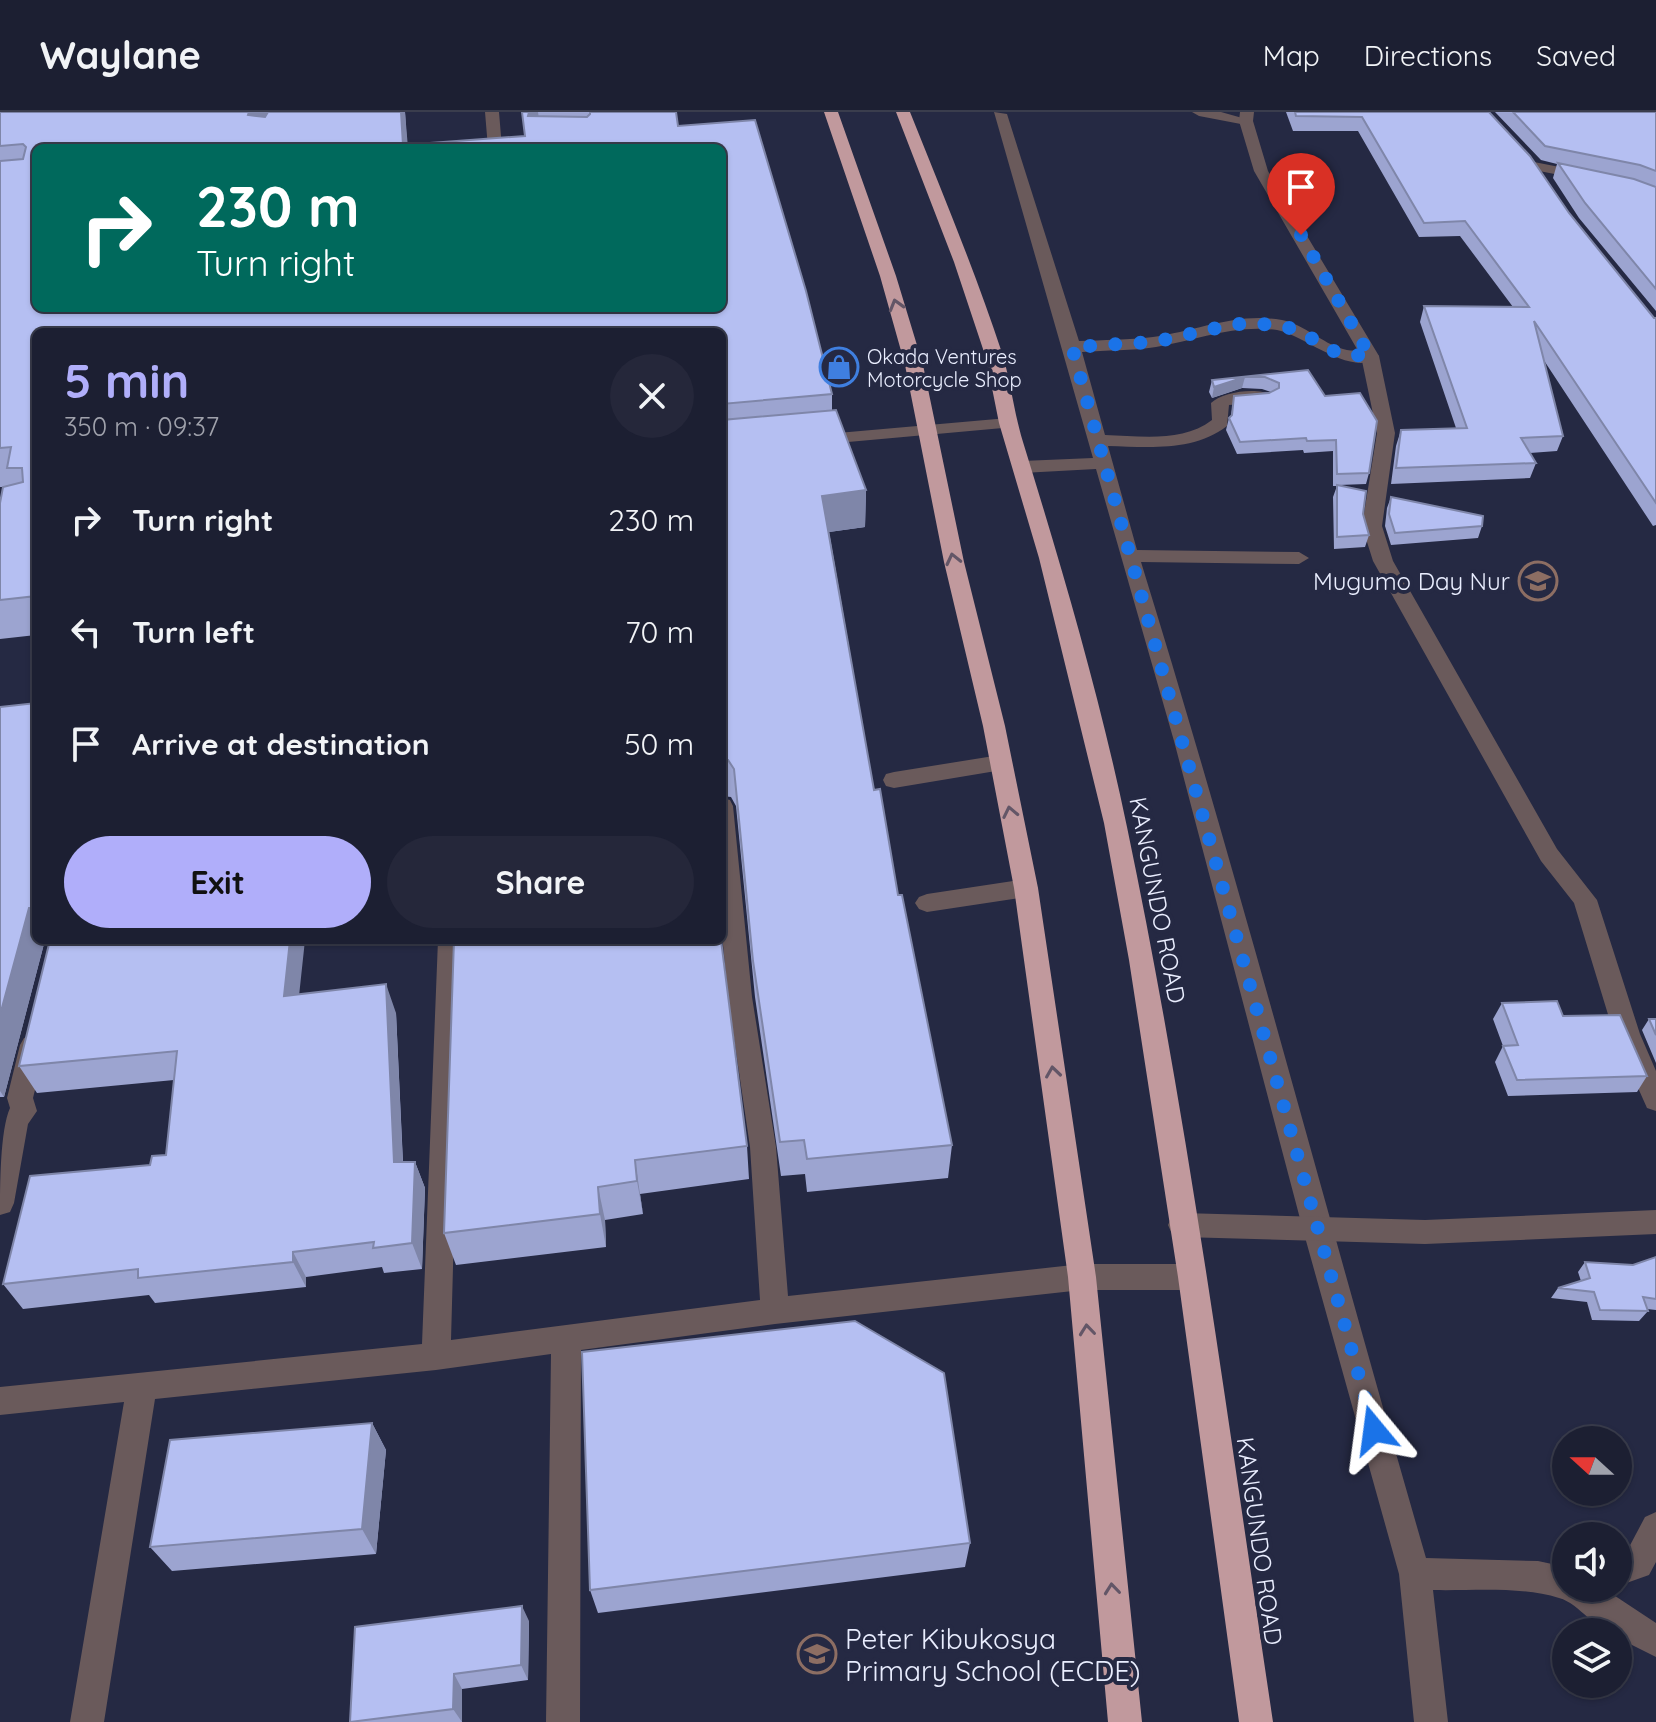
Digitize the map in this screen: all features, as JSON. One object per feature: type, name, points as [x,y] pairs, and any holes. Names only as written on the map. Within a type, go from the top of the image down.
[{"type":"highway","points":[[831,112],[888,276],[914,365],[954,562],[994,726],[1026,888],[1082,1277],[1125,1722]]},
{"type":"highway","name":"KANGUNDO ROAD","points":[[903,112],[967,276],[995,358],[1008,423],[1049,558],[1115,823],[1141,960],[1192,1277],[1256,1722]]},
{"type":"street","points":[[492,112],[495,144]]},
{"type":"street","points":[[1199,112],[1247,117],[1261,171],[1370,356],[1386,433],[1372,526],[1383,561],[1549,855],[1585,900],[1627,1034],[1656,1100]]},
{"type":"street","points":[[1000,114],[1072,347],[1129,556],[1185,741],[1317,1230],[1415,1574],[1431,1722]]},
{"type":"street","points":[[1549,185],[1529,160],[1606,181]]},
{"type":"street","points":[[1072,347],[1154,342],[1235,324],[1260,324],[1280,325],[1299,331],[1339,354],[1370,356]]},
{"type":"street","points":[[1096,440],[1189,439],[1210,433],[1221,422],[1220,403],[1228,399],[1266,397]]},
{"type":"street","points":[[801,442],[1008,423]]},
{"type":"street","points":[[1022,467],[1105,463]]},
{"type":"street","points":[[1129,556],[1299,558]]},
{"type":"street","points":[[894,780],[1000,763]]},
{"type":"street","points":[[726,848],[740,997],[763,1147],[775,1311]]},
{"type":"street","points":[[927,903],[1026,888]]},
{"type":"street","points":[[436,1356],[450,944]]},
{"type":"street","points":[[0,1203],[16,1120],[24,1111],[20,1098],[39,1018]]},
{"type":"street","points":[[1182,1225],[1425,1232],[1656,1222]]},
{"type":"street","points":[[0,1401],[436,1356],[775,1311],[1082,1277],[1192,1277]]},
{"type":"street","points":[[563,1722],[566,1338]]},
{"type":"street","points":[[87,1722],[142,1386]]},
{"type":"street","points":[[1632,1566],[1638,1564],[1656,1528]]},
{"type":"street","points":[[1415,1574],[1552,1580]]},
{"type":"street","points":[[1595,1602],[1656,1641]]},
{"type":"building","points":[[0,112],[249,112],[248,115],[265,117],[268,112],[401,112],[403,144],[32,144],[32,312],[726,312],[726,144],[417,144],[525,136],[522,112],[529,112],[528,116],[587,117],[590,112],[676,112],[678,126],[755,120],[806,291],[832,394],[726,404],[726,328],[32,328],[32,596],[0,600],[0,503],[3,487],[23,482],[22,468],[7,468],[11,447],[0,448],[0,161],[23,159],[26,147],[23,144],[0,146]]},
{"type":"building","points":[[1295,112],[1489,112],[1530,156],[1569,213],[1656,318],[1656,503],[1534,321],[1563,436],[1521,438],[1536,463],[1396,468],[1401,430],[1467,428],[1424,306],[1529,307],[1465,221],[1424,223],[1362,117],[1296,116]]},
{"type":"building","points":[[1513,112],[1656,112],[1656,171],[1545,146]]},
{"type":"building","points":[[1558,163],[1634,179],[1656,187],[1656,289],[1585,203]]},
{"type":"building","points":[[1308,370],[1325,396],[1360,393],[1377,421],[1369,473],[1337,474],[1336,440],[1307,441],[1306,438],[1240,442],[1229,418],[1234,396],[1269,393],[1279,388],[1279,383],[1265,377],[1245,377],[1214,387],[1212,380]]},
{"type":"building","points":[[836,410],[866,490],[822,496],[874,790],[880,789],[898,895],[902,895],[952,1145],[807,1159],[804,1140],[780,1142],[753,961],[734,769],[726,760],[726,420]]},
{"type":"building","points":[[1337,485],[1366,491],[1363,514],[1369,535],[1337,537]]},
{"type":"building","points":[[1391,497],[1483,516],[1482,526],[1395,533],[1389,514]]},
{"type":"building","points":[[32,703],[32,908],[29,908],[0,1015],[0,707]]},
{"type":"building","points":[[49,944],[290,944],[284,996],[386,984],[394,1162],[415,1162],[412,1243],[373,1248],[374,1242],[293,1252],[293,1262],[138,1278],[138,1269],[3,1284],[30,1176],[150,1165],[152,1156],[166,1155],[177,1051],[19,1066]]},
{"type":"building","points":[[454,944],[722,944],[747,1146],[635,1160],[637,1181],[598,1187],[600,1214],[444,1233]]},
{"type":"building","points":[[1557,1001],[1563,1016],[1620,1015],[1647,1076],[1517,1080],[1503,1046],[1518,1045],[1502,1003]]},
{"type":"building","points":[[1649,1019],[1656,1019],[1656,1035]]},
{"type":"building","points":[[1656,1257],[1656,1299],[1643,1297],[1648,1311],[1600,1310],[1594,1292],[1558,1288],[1590,1278],[1585,1262],[1633,1265]]},
{"type":"building","points":[[855,1321],[944,1373],[970,1543],[590,1590],[582,1352]]},
{"type":"building","points":[[372,1423],[362,1529],[150,1547],[170,1440]]},
{"type":"building","points":[[522,1606],[521,1665],[454,1674],[453,1709],[350,1722],[355,1627]]},
{"type":"place","name":"Okada Ventures Motorcycle Shop","points":[[839,367]]},
{"type":"place","name":"Mugumo Day Nur","points":[[1538,581]]},
{"type":"place","name":"Peter Kibukosya Primary School (ECDE)","points":[[817,1654]]},
{"type":"route","points":[[1301,235],[1370,356],[1339,354],[1299,331],[1280,325],[1260,324],[1235,324],[1154,342],[1072,347],[1129,556],[1185,741],[1374,1430]]}]
